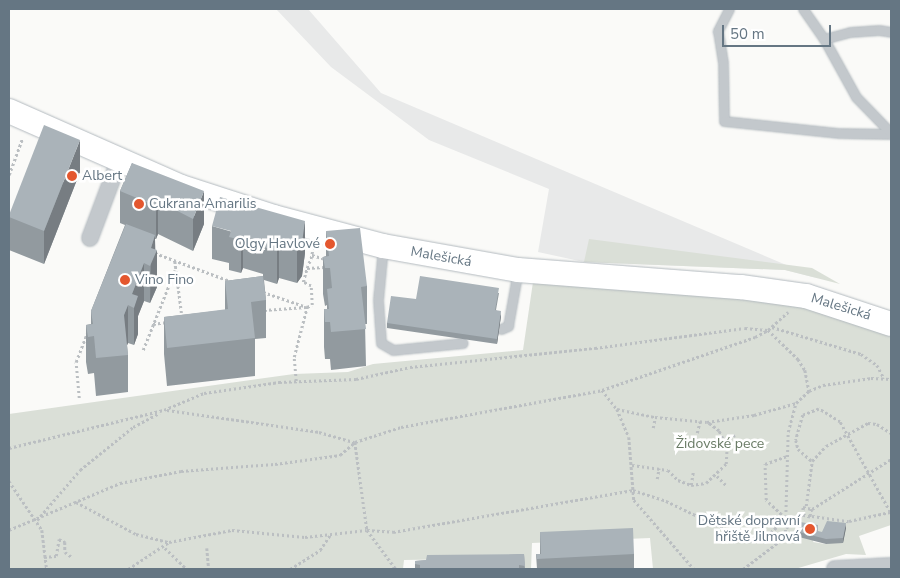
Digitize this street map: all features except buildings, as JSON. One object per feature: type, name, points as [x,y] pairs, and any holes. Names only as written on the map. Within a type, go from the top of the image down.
[{"type":"street","name":"Malešická","points":[[9,111],[181,187],[274,217],[383,246],[518,270],[741,286],[806,296],[891,324]]},
{"type":"street","points":[[90,238],[119,161]]},
{"type":"street","points":[[835,569],[891,566]]},
{"type":"lane","points":[[729,9],[718,31],[723,63],[724,121],[839,133],[891,133]]},
{"type":"lane","points":[[803,9],[824,39],[856,98],[891,133]]},
{"type":"lane","points":[[824,39],[850,32],[879,30],[891,32]]},
{"type":"lane","points":[[383,246],[378,300],[381,343],[393,350],[463,343]]},
{"type":"lane","points":[[501,329],[508,326],[518,270]]},
{"type":"path","points":[[9,175],[22,139]]},
{"type":"path","points":[[258,311],[312,305],[311,286],[304,282],[314,243]]},
{"type":"path","points":[[151,252],[238,283]]},
{"type":"path","points":[[312,255],[330,260]]},
{"type":"path","points":[[175,261],[183,320]]},
{"type":"path","points":[[307,268],[330,266]]},
{"type":"path","points":[[143,350],[176,268]]},
{"type":"path","points":[[255,289],[308,306]]},
{"type":"path","points":[[296,381],[294,357],[308,306]]},
{"type":"path","points":[[154,324],[173,322]]},
{"type":"path","points":[[80,398],[76,362],[90,324]]},
{"type":"path","points":[[772,327],[861,354],[877,365],[884,378]]},
{"type":"path","points":[[36,521],[80,470],[133,427],[164,410],[204,393],[296,381],[356,379],[410,367],[596,348],[745,328],[768,330],[802,364],[809,391]]},
{"type":"path","points":[[9,530],[36,521],[102,489],[148,476],[340,455],[355,442],[401,427],[602,390],[768,330]]},
{"type":"path","points":[[743,569],[785,537],[790,419],[796,403],[809,391],[837,382],[891,379]]},
{"type":"path","points":[[602,390],[617,409],[629,437],[634,500],[694,569]]},
{"type":"path","points":[[617,409],[655,417],[707,422],[754,415],[796,403]]},
{"type":"path","points":[[802,516],[807,519],[812,516],[848,521],[891,512],[867,475],[840,422],[831,414],[819,409],[803,414],[798,449],[812,461]]},
{"type":"path","points":[[9,448],[164,410],[319,432],[355,442]]},
{"type":"path","points":[[653,428],[655,417]]},
{"type":"path","points":[[697,433],[700,421]]},
{"type":"path","points":[[632,465],[659,468],[691,485],[706,483],[717,476],[726,464],[727,447],[719,431],[707,422]]},
{"type":"path","points":[[802,516],[801,511],[806,506],[812,461],[826,446],[868,423],[877,424],[891,433]]},
{"type":"path","points":[[724,440],[735,435]]},
{"type":"path","points":[[355,442],[367,530],[396,569]]},
{"type":"path","points":[[786,518],[766,500],[765,464],[787,456]]},
{"type":"path","points":[[812,509],[891,459]]},
{"type":"path","points":[[657,479],[659,468]]},
{"type":"path","points":[[691,485],[693,472]]},
{"type":"path","points":[[717,476],[726,485]]},
{"type":"path","points":[[9,481],[42,530],[47,569]]},
{"type":"path","points":[[76,502],[136,534],[169,542],[232,530],[280,536],[330,535],[367,530],[393,532],[633,490],[666,501],[745,540],[763,539],[786,518]]},
{"type":"path","points":[[806,506],[812,509]]},
{"type":"path","points":[[812,509],[812,516]]},
{"type":"path","points":[[786,528],[802,516]]},
{"type":"path","points":[[290,569],[320,550],[330,535]]},
{"type":"path","points":[[44,557],[56,556],[59,539],[65,542],[65,552],[72,557]]},
{"type":"path","points":[[128,569],[164,548],[169,542]]},
{"type":"path","points":[[164,548],[187,569]]},
{"type":"path","points":[[207,548],[210,569]]},
{"type":"shaded area","points":[[276,9],[308,9],[381,93],[817,278],[785,270],[584,262],[538,252],[549,189],[429,140],[331,67]]},
{"type":"green space","points":[[589,239],[812,268],[840,284],[785,270],[584,262]]},
{"type":"green space","name":"Židovské pece","points":[[533,282],[799,303],[891,333],[891,525],[859,536],[866,555],[846,554],[795,569],[653,569],[650,538],[532,543],[531,569],[525,569],[524,558],[404,560],[403,569],[9,569],[9,414],[294,374],[348,372],[373,364],[523,350]],"holes":[[[846,528],[843,540],[825,544],[813,542],[818,529],[818,536]]]},
{"type":"place","name":"Albert","points":[[72,176]]},
{"type":"place","name":"Cukrana Amarilis","points":[[139,204]]},
{"type":"place","name":"Olgy Havlové","points":[[330,244]]},
{"type":"place","name":"Vino Fino","points":[[125,280]]},
{"type":"place","name":"Dětské dopravní hřiště Jilmová","points":[[810,529]]}]
